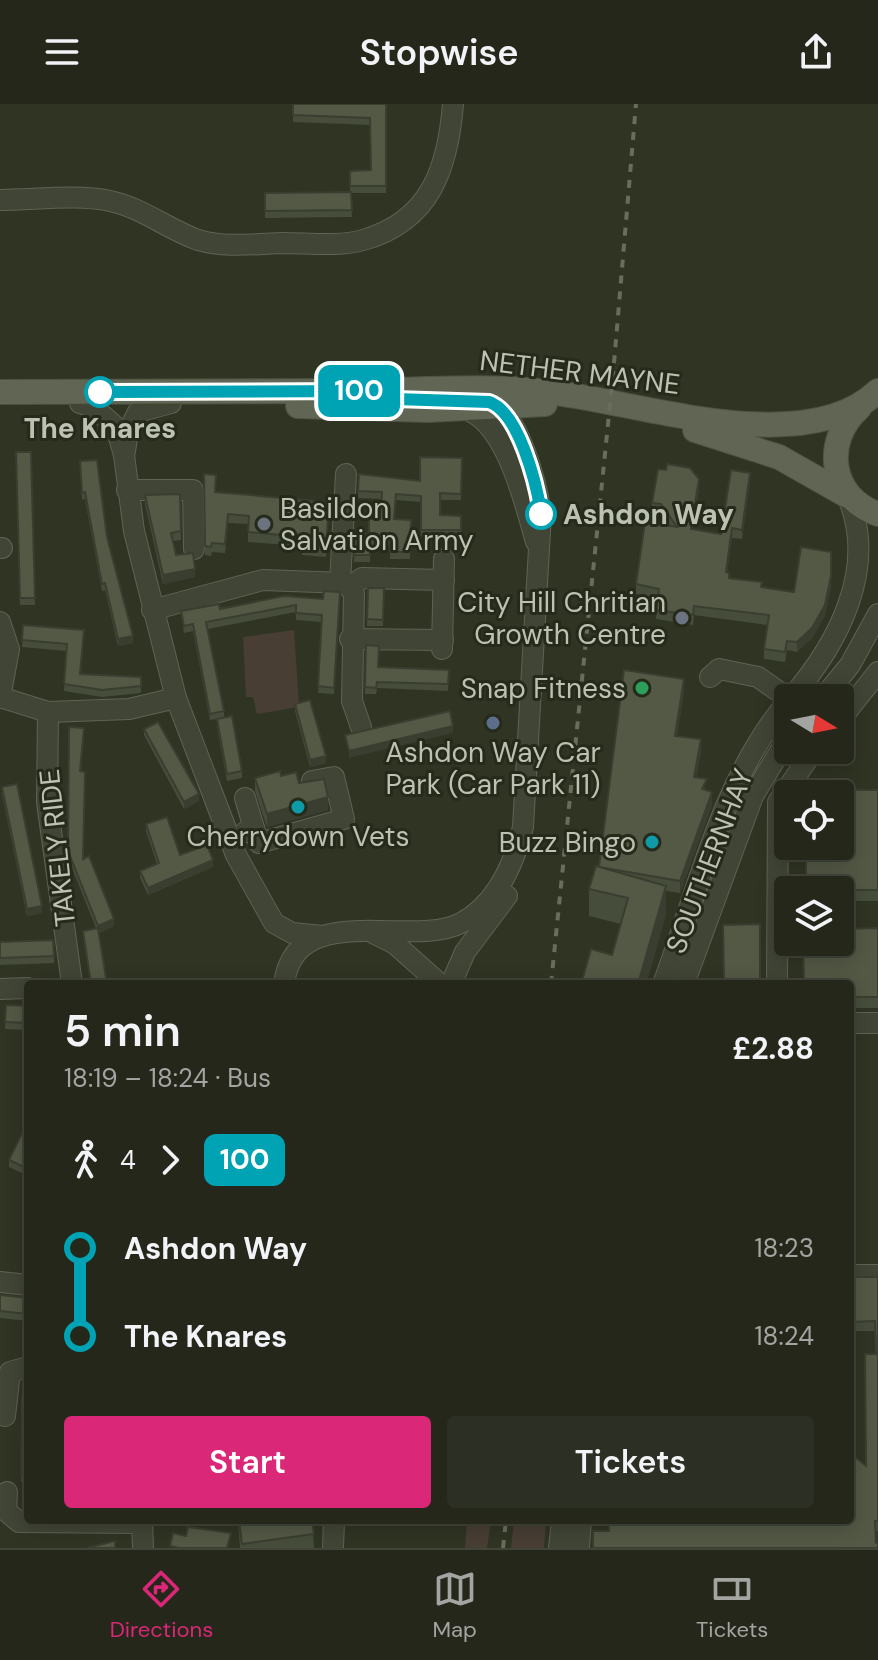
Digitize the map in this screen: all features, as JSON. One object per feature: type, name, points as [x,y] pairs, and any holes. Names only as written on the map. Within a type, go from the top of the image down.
[{"type":"main road","name":"NETHER MAYNE","points":[[0,392],[536,390],[770,425],[817,423],[872,399]]},
{"type":"main road","points":[[846,495],[838,475],[836,452],[844,425],[872,399]]},
{"type":"main road","name":"NETHER MAYNE","points":[[0,403],[464,409],[528,405],[590,408],[720,436],[799,466],[878,514]]},
{"type":"street","points":[[0,200],[108,200],[149,213],[183,234],[222,244],[362,240],[394,226],[419,205],[441,177],[449,149],[453,104]]},
{"type":"street","points":[[355,391],[395,399],[478,400],[500,407],[515,430],[539,496],[542,537],[540,574],[523,827],[514,882],[443,980]]},
{"type":"street","points":[[80,403],[109,418],[116,427],[124,455],[127,490],[152,610],[176,698],[230,839],[274,923],[292,933],[323,936]]},
{"type":"street","points":[[124,455],[128,432],[138,412],[171,403]]},
{"type":"street","points":[[515,430],[515,413],[528,405]]},
{"type":"street","points":[[464,409],[485,418],[502,445],[535,539],[540,574]]},
{"type":"street","points":[[346,474],[344,584],[354,593],[350,639],[352,701],[361,727]]},
{"type":"street","points":[[127,490],[193,490],[194,549]]},
{"type":"street","name":"SOUTHERNHAY","points":[[801,684],[838,638],[863,585],[868,558],[865,530],[846,495]]},
{"type":"street","points":[[152,610],[263,580],[344,584],[362,578],[444,569],[442,644],[350,639]]},
{"type":"street","points":[[818,684],[876,619]]},
{"type":"street","points":[[834,684],[850,665],[876,619]]},
{"type":"street","points":[[0,622],[9,649],[0,698],[48,712],[129,709],[176,698]]},
{"type":"street","points":[[714,669],[758,677],[774,688]]},
{"type":"street","points":[[854,702],[878,672]]},
{"type":"street","name":"TAKELY RIDE","points":[[48,712],[47,802],[67,980]]},
{"type":"street","name":"SOUTHERNHAY","points":[[664,980],[738,776],[774,718]]},
{"type":"street","name":"SOUTHERNHAY","points":[[685,980],[753,796],[774,761]]},
{"type":"street","points":[[777,980],[778,802],[804,764]]},
{"type":"street","points":[[245,798],[259,843],[344,819],[334,777],[312,781]]},
{"type":"street","points":[[286,980],[300,952],[323,936],[343,930],[429,931],[451,927],[471,917],[503,881],[523,827]]},
{"type":"street","points":[[230,839],[254,828]]},
{"type":"street","points":[[366,931],[395,944],[437,980]]},
{"type":"street","points":[[696,950],[697,980]]},
{"type":"street","points":[[0,989],[24,988]]},
{"type":"street","points":[[854,1023],[878,1023]]},
{"type":"street","points":[[854,1275],[878,1275]]},
{"type":"street","points":[[0,1282],[24,1285]]},
{"type":"street","points":[[5,1416],[10,1372],[24,1368]]},
{"type":"street","points":[[7,1492],[6,1511],[19,1522],[24,1522]]},
{"type":"street","points":[[142,1524],[143,1548]]},
{"type":"street","points":[[333,1548],[334,1524]]},
{"type":"street","points":[[559,1548],[562,1524]]},
{"type":"street","points":[[579,1548],[581,1524]]},
{"type":"shaded area","points":[[294,630],[299,707],[257,714],[253,697],[246,697],[243,637]]},
{"type":"shaded area","points":[[467,1524],[490,1524],[487,1548],[465,1548]]},
{"type":"shaded area","points":[[514,1524],[546,1524],[544,1548],[511,1548]]},
{"type":"building","points":[[293,104],[386,104],[386,186],[350,186],[350,171],[371,170],[370,118],[293,115]]},
{"type":"building","points":[[351,192],[352,210],[265,211],[265,193]]},
{"type":"building","points":[[16,452],[31,452],[35,598],[20,598]]},
{"type":"building","points":[[420,457],[462,458],[461,494],[440,493],[440,515],[461,516],[461,530],[421,530],[421,496],[396,494],[394,519],[411,520],[410,552],[390,552],[390,539],[370,538],[370,555],[354,555],[355,534],[369,534],[369,519],[380,519],[382,492],[358,491],[359,474],[420,481]]},
{"type":"building","points":[[97,460],[107,537],[133,636],[118,639],[105,583],[102,584],[85,492],[82,493],[80,461]]},
{"type":"building","points":[[667,464],[690,468],[699,479],[691,529],[721,534],[731,470],[750,473],[742,530],[732,528],[726,572],[729,578],[762,582],[761,587],[794,592],[801,547],[831,552],[831,576],[825,605],[812,628],[797,642],[787,641],[785,652],[764,649],[769,615],[694,606],[693,615],[656,610],[659,589],[636,584],[645,522],[677,527],[661,504],[652,503],[658,469],[666,470]]},
{"type":"building","points":[[204,474],[216,475],[215,492],[329,502],[326,548],[302,546],[303,537],[248,532],[249,516],[228,514],[225,544],[205,546]]},
{"type":"building","points":[[180,494],[181,531],[171,533],[176,555],[193,553],[195,569],[163,575],[145,495]]},
{"type":"building","points":[[368,588],[384,588],[383,620],[367,619]]},
{"type":"building","points":[[324,591],[340,592],[334,688],[318,686],[322,615],[296,613],[296,605],[206,622],[224,711],[210,714],[193,624],[184,626],[181,611],[219,604],[220,609],[284,596],[323,599]]},
{"type":"building","points":[[23,625],[84,630],[80,674],[141,677],[141,686],[102,690],[64,684],[67,644],[22,640]]},
{"type":"building","points":[[366,645],[379,646],[378,667],[449,670],[448,684],[377,682],[376,688],[365,687]]},
{"type":"building","points":[[624,670],[684,679],[675,736],[701,739],[694,777],[707,779],[702,789],[712,792],[680,881],[599,867]]},
{"type":"building","points":[[310,700],[326,756],[310,760],[295,704]]},
{"type":"building","points":[[450,711],[453,726],[349,751],[345,735]]},
{"type":"building","points":[[232,716],[242,771],[227,774],[217,719]]},
{"type":"building","points":[[158,722],[199,794],[184,802],[144,729]]},
{"type":"building","points":[[69,727],[84,728],[80,771],[85,772],[83,859],[89,856],[114,919],[98,926],[68,851]]},
{"type":"building","points":[[280,771],[281,776],[296,772],[299,783],[324,779],[328,797],[267,814],[255,778]]},
{"type":"building","points":[[17,784],[42,906],[27,909],[2,787]]},
{"type":"building","points":[[854,790],[878,790],[878,890],[854,890],[854,876],[806,876],[806,860],[854,860]]},
{"type":"building","points":[[167,817],[180,855],[207,845],[213,860],[148,888],[140,871],[159,863],[146,824]]},
{"type":"building","points":[[596,866],[666,886],[639,980],[582,980],[591,949],[612,955],[628,898],[589,889]]},
{"type":"building","points":[[760,924],[760,979],[724,980],[723,925]]},
{"type":"building","points":[[98,928],[106,980],[90,980],[83,931]]},
{"type":"building","points":[[878,928],[878,997],[854,997],[854,980],[804,980],[803,956],[854,956],[854,929]]},
{"type":"building","points":[[53,940],[54,956],[0,958],[0,942]]},
{"type":"building","points":[[6,1005],[24,1006],[24,1023],[5,1022]]},
{"type":"building","points":[[24,1129],[24,1167],[9,1160]]},
{"type":"building","points":[[854,1277],[878,1277],[878,1521],[875,1521],[878,1548],[593,1548],[593,1531],[609,1531],[609,1524],[854,1524],[854,1456],[866,1466],[865,1354],[876,1354],[875,1321],[854,1322]]},
{"type":"building","points":[[0,1295],[24,1298],[24,1314],[0,1311]]},
{"type":"building","points":[[22,1396],[24,1396],[24,1475],[21,1475]]},
{"type":"building","points":[[240,1524],[313,1524],[314,1534],[242,1544]]},
{"type":"building","points":[[188,1527],[231,1533],[227,1548],[170,1546],[173,1533],[186,1536]]},
{"type":"building","points":[[115,1541],[115,1548],[87,1548]]},
{"type":"railway","points":[[551,980],[613,375],[636,104]]},
{"type":"railway","points":[[503,1548],[506,1524]]},
{"type":"bus line","name":"100","points":[[100,392],[355,391],[395,399],[489,402],[500,407],[515,430],[533,476],[541,514]]},
{"type":"place","name":"The Knares","points":[[100,392]]},
{"type":"place","name":"Ashdon Way","points":[[541,514]]},
{"type":"place","name":"Basildon Salvation Army","points":[[264,524]]},
{"type":"place","name":"City Hill Chritian Growth Centre","points":[[682,618]]},
{"type":"place","name":"Snap Fitness","points":[[642,688]]},
{"type":"place","name":"Ashdon Way Car Park (Car Park 11)","points":[[493,723]]},
{"type":"place","name":"Cherrydown Vets","points":[[298,807]]},
{"type":"place","name":"Buzz Bingo","points":[[652,842]]}]
